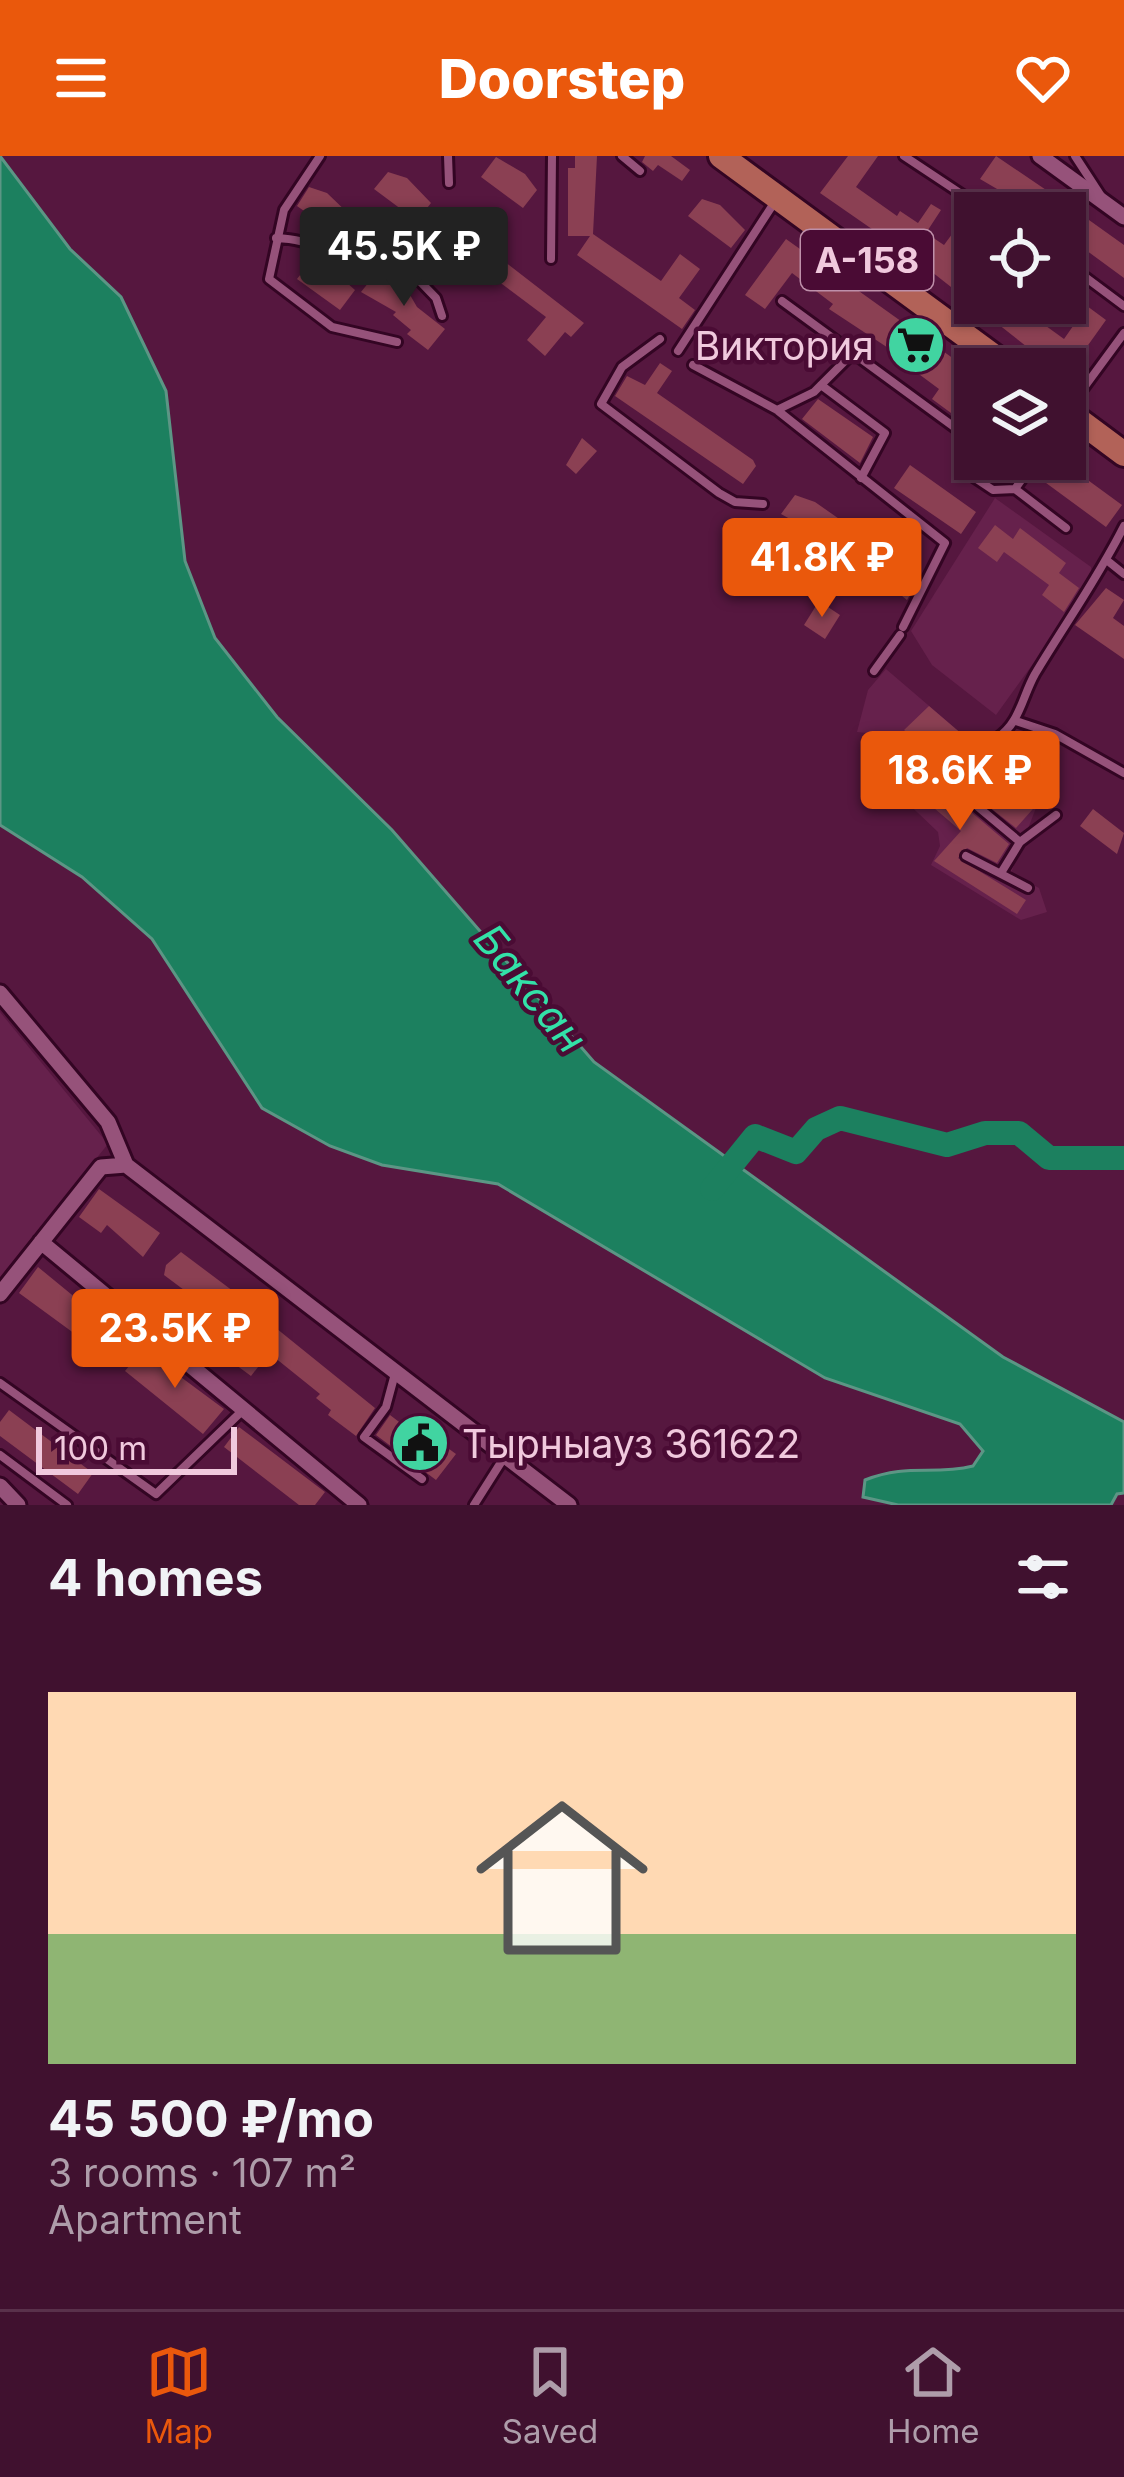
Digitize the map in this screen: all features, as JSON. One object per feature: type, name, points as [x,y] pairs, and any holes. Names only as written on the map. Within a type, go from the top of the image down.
[{"type":"main road","name":"А-158","points":[[721,156],[983,348]]},
{"type":"main road","points":[[1086,426],[1124,454]]},
{"type":"street","points":[[1040,156],[1124,217]]},
{"type":"street","points":[[0,993],[107,1122],[127,1165],[568,1505]]},
{"type":"street","points":[[0,1294],[101,1168],[127,1165]]},
{"type":"street","points":[[41,1242],[359,1505]]},
{"type":"street","points":[[1,1490],[18,1505]]},
{"type":"lane","points":[[320,156],[284,210],[269,279],[332,327],[398,342]]},
{"type":"lane","points":[[448,156],[449,183]]},
{"type":"lane","points":[[551,260],[552,156]]},
{"type":"lane","points":[[622,156],[640,171]]},
{"type":"lane","points":[[904,156],[958,192]]},
{"type":"lane","points":[[1075,156],[1104,202]]},
{"type":"lane","points":[[677,351],[778,196]]},
{"type":"lane","points":[[407,268],[434,214]]},
{"type":"lane","points":[[358,255],[379,222]]},
{"type":"lane","points":[[276,238],[307,238],[334,253],[379,255],[407,268],[436,298],[442,316]]},
{"type":"lane","points":[[1086,278],[1124,307]]},
{"type":"lane","points":[[782,301],[961,432],[963,470],[993,490],[1015,489],[1066,528]]},
{"type":"lane","points":[[1086,385],[1124,333]]},
{"type":"lane","points":[[660,339],[622,367],[601,404],[719,493],[735,502],[763,505]]},
{"type":"lane","points":[[777,410],[821,385],[853,353]]},
{"type":"lane","points":[[693,365],[777,410],[945,542],[902,631],[874,671]]},
{"type":"lane","points":[[821,385],[885,434],[861,478]]},
{"type":"lane","points":[[1015,489],[1021,480]]},
{"type":"lane","points":[[997,738],[1016,721],[1034,676],[1109,562],[1124,526]]},
{"type":"lane","points":[[1109,562],[1124,574]]},
{"type":"lane","points":[[1016,721],[1055,734],[1124,773]]},
{"type":"lane","points":[[911,751],[1020,842]]},
{"type":"lane","points":[[1000,873],[1020,842],[1056,815]]},
{"type":"lane","points":[[966,856],[1028,888]]},
{"type":"lane","points":[[397,1369],[386,1407],[364,1437],[422,1479]]},
{"type":"lane","points":[[0,1383],[156,1494],[243,1410]]},
{"type":"lane","points":[[474,1505],[506,1454]]},
{"type":"lane","points":[[0,1455],[67,1505]]},
{"type":"shaded area","points":[[0,156],[70,249],[121,297],[166,391],[185,561],[215,638],[277,717],[392,830],[594,1062],[1003,1357],[1124,1422],[1124,1493],[1117,1494],[1111,1505],[898,1505],[863,1497],[865,1480],[895,1472],[973,1466],[983,1451],[960,1424],[825,1378],[498,1184],[382,1165],[330,1146],[262,1108],[152,939],[82,877],[0,825]]},
{"type":"shaded area","points":[[995,498],[1091,567],[1093,581],[996,715],[932,665],[911,631]]},
{"type":"shaded area","points":[[886,669],[1039,800],[1011,873],[1039,888],[1047,912],[1021,920],[931,865],[940,846],[938,832],[877,774],[895,752],[886,735],[857,732],[868,690]]},
{"type":"shaded area","points":[[0,1012],[108,1144],[0,1277]]},
{"type":"building","points":[[575,156],[597,156],[593,234],[661,281],[680,254],[700,269],[679,298],[695,310],[682,329],[577,255],[590,236],[568,236],[568,168],[575,168]]},
{"type":"building","points":[[645,156],[671,156],[690,170],[682,181],[658,165],[653,171],[642,162]]},
{"type":"building","points":[[848,156],[878,156],[856,187],[897,216],[900,211],[918,223],[931,204],[941,210],[926,233],[944,245],[954,231],[954,289],[918,261],[820,193]]},
{"type":"building","points":[[996,156],[1049,192],[1002,192],[980,179]]},
{"type":"building","points":[[496,157],[525,174],[537,190],[523,208],[481,177]]},
{"type":"building","points":[[388,172],[407,178],[431,203],[417,221],[374,189]]},
{"type":"building","points":[[309,187],[327,193],[352,217],[338,235],[297,206]]},
{"type":"building","points":[[702,199],[720,205],[745,230],[731,248],[688,216]]},
{"type":"building","points":[[450,213],[467,230],[448,250],[433,235]]},
{"type":"building","points":[[1086,218],[1124,245],[1124,278],[1086,250]]},
{"type":"building","points":[[786,239],[954,359],[954,409],[951,413],[932,399],[939,389],[908,366],[911,363],[829,309],[833,304],[792,273],[765,309],[745,295]]},
{"type":"building","points":[[447,250],[465,265],[449,285],[431,270]]},
{"type":"building","points":[[311,261],[330,268],[355,290],[340,310],[297,279]]},
{"type":"building","points":[[505,262],[584,323],[571,337],[565,332],[545,356],[527,340],[546,317],[494,278]]},
{"type":"building","points":[[377,272],[406,288],[417,307],[445,329],[428,350],[407,334],[411,330],[393,315],[396,312],[361,292]]},
{"type":"building","points":[[1087,306],[1106,320],[1086,348],[1028,348],[998,324],[1043,324],[1064,339],[1074,324],[1086,324]]},
{"type":"building","points":[[660,363],[672,371],[657,393],[753,460],[756,466],[743,484],[615,396],[627,376],[645,385]]},
{"type":"building","points":[[818,399],[873,437],[860,463],[802,419]]},
{"type":"building","points":[[582,438],[597,451],[576,474],[566,465]]},
{"type":"building","points":[[910,465],[976,512],[961,534],[894,488]]},
{"type":"building","points":[[1086,479],[1122,505],[1106,527],[1042,480]]},
{"type":"building","points":[[795,495],[815,502],[912,570],[919,578],[907,600],[881,579],[876,585],[854,568],[857,563],[839,550],[835,555],[812,537],[815,533],[781,514]]},
{"type":"building","points":[[995,525],[1013,539],[1020,528],[1066,563],[1059,573],[1079,588],[1064,612],[1042,595],[1049,585],[1004,552],[997,562],[978,548]]},
{"type":"building","points":[[1106,588],[1124,600],[1113,618],[1124,626],[1124,659],[1075,625]]},
{"type":"building","points":[[819,601],[840,615],[825,639],[804,625]]},
{"type":"building","points":[[929,706],[1040,801],[1016,828],[908,743],[913,738],[904,730]]},
{"type":"building","points":[[903,749],[906,757],[1009,844],[997,863],[967,848],[958,858],[1026,900],[1017,914],[934,861],[961,831],[887,768]]},
{"type":"building","points":[[1093,809],[1124,833],[1117,854],[1080,826]]},
{"type":"building","points":[[99,1189],[160,1233],[143,1257],[107,1225],[101,1233],[79,1217]]},
{"type":"building","points":[[181,1252],[237,1294],[220,1317],[164,1275],[166,1265]]},
{"type":"building","points":[[38,1267],[99,1317],[102,1312],[120,1326],[101,1353],[19,1293]]},
{"type":"building","points":[[266,1320],[375,1408],[356,1436],[328,1415],[331,1410],[316,1398],[320,1394],[269,1353],[251,1376],[232,1362]]},
{"type":"building","points":[[143,1349],[224,1409],[203,1434],[125,1371]]},
{"type":"building","points":[[9,1410],[93,1473],[78,1494],[0,1436],[0,1422]]},
{"type":"building","points":[[390,1415],[440,1453],[445,1446],[456,1454],[436,1480],[376,1435]]},
{"type":"building","points":[[239,1427],[325,1492],[315,1505],[299,1505],[224,1447]]},
{"type":"waterway","points":[[712,1189],[755,1136],[796,1152],[816,1129],[840,1118],[947,1145],[985,1133],[1019,1133],[1049,1158],[1124,1158]]},
{"type":"place","name":"Виктория","points":[[916,345]]},
{"type":"place","name":"Тырныауз 361622","points":[[420,1443]]},
{"type":"water label","name":"Баксан","points":[[531,988]]}]
